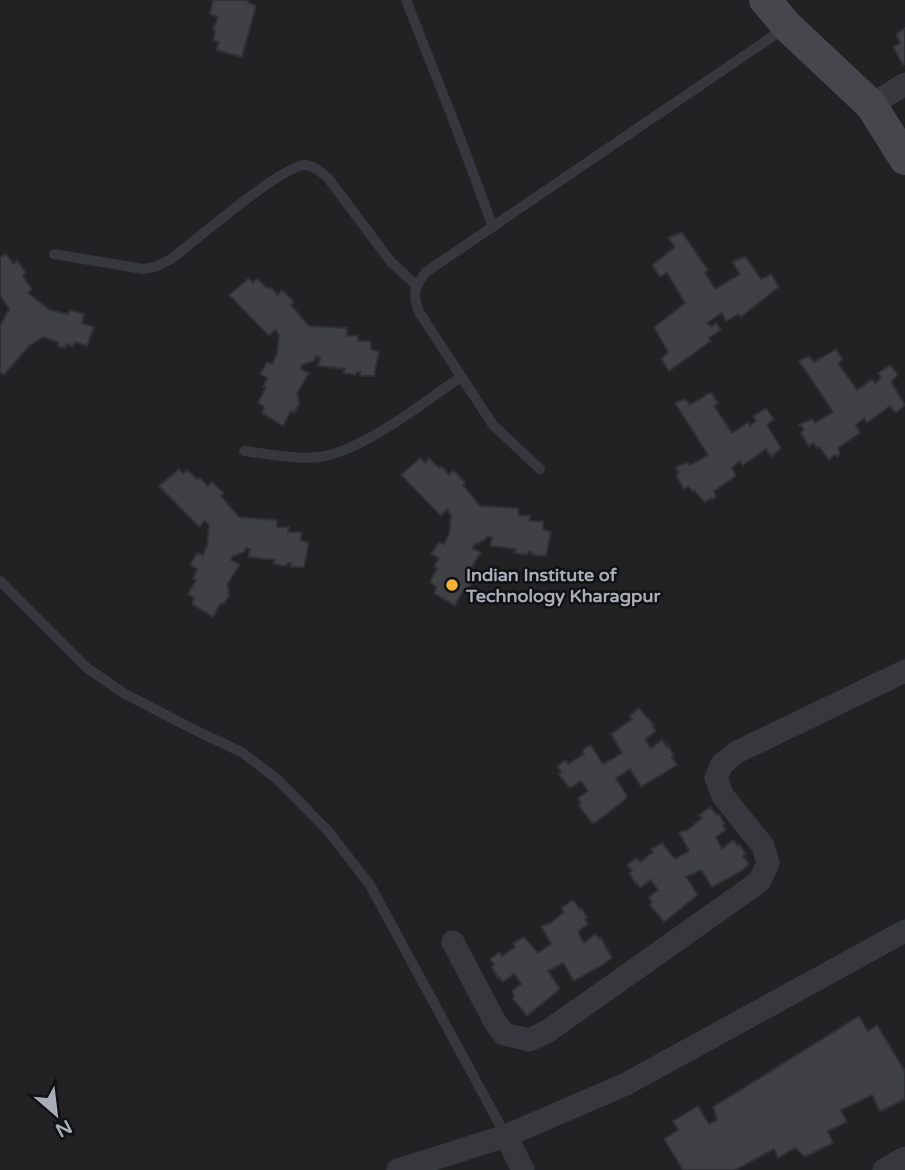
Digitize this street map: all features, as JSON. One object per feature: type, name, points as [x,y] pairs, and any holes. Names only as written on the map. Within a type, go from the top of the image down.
[{"type":"street","points":[[765,0],[787,26],[871,105],[905,159]]},
{"type":"street","points":[[871,105],[905,84]]},
{"type":"street","points":[[453,942],[504,1034],[529,1040],[548,1031],[759,881],[768,863],[764,846],[723,796],[716,778],[722,764],[737,752],[905,671]]},
{"type":"street","points":[[398,1170],[506,1136],[626,1084],[905,931]]},
{"type":"street","points":[[506,1136],[523,1170]]},
{"type":"street","points":[[884,1170],[905,1158]]},
{"type":"lane","points":[[406,0],[493,227]]},
{"type":"lane","points":[[540,469],[493,425],[419,312],[414,299],[416,285],[426,272],[787,26]]},
{"type":"lane","points":[[54,254],[142,269],[155,267],[172,259],[262,188],[287,172],[305,165],[328,177],[391,262],[416,285]]},
{"type":"lane","points":[[244,451],[304,458],[326,456],[373,436],[461,377]]},
{"type":"lane","points":[[0,581],[87,668],[125,694],[243,752],[278,780],[328,831],[370,885],[506,1136]]},
{"type":"shaded area","name":"Indian Institute of Technology Kharagpur","points":[[0,0],[905,0],[905,1170],[0,1170]]},
{"type":"building","points":[[213,0],[249,0],[248,2],[256,6],[242,57],[216,50],[219,42],[213,41],[213,29],[218,17],[210,14]]},
{"type":"building","points":[[905,28],[903,65],[893,47],[900,43],[896,34]]},
{"type":"building","points":[[682,232],[708,270],[705,273],[715,289],[740,274],[732,262],[745,256],[761,279],[771,274],[779,287],[741,317],[738,314],[726,322],[722,313],[707,323],[712,327],[716,323],[721,330],[709,338],[711,341],[669,371],[661,359],[668,352],[654,327],[685,303],[667,273],[660,277],[652,265],[675,247],[668,238]]},
{"type":"building","points":[[6,254],[14,264],[17,260],[26,273],[23,276],[32,289],[28,293],[50,310],[68,314],[70,310],[84,314],[82,323],[94,327],[87,346],[75,342],[73,347],[66,344],[65,348],[58,346],[58,342],[43,337],[29,346],[4,375],[0,372],[0,326],[9,309],[0,295],[0,257]]},
{"type":"building","points":[[249,278],[253,283],[257,278],[278,295],[282,290],[294,302],[291,305],[309,326],[347,328],[347,336],[358,335],[358,341],[371,341],[371,349],[379,352],[374,376],[360,376],[360,372],[355,375],[343,373],[345,369],[318,366],[320,358],[316,356],[314,361],[302,365],[301,369],[309,373],[297,394],[300,403],[294,413],[291,411],[283,426],[262,413],[264,407],[258,402],[266,388],[263,387],[267,378],[260,374],[267,362],[272,364],[277,354],[279,335],[275,330],[269,336],[229,295]]},
{"type":"building","points":[[836,349],[843,360],[838,363],[857,390],[872,379],[875,383],[881,378],[878,373],[890,365],[898,375],[891,382],[905,405],[896,413],[890,406],[867,423],[864,418],[856,425],[860,433],[838,448],[840,454],[829,460],[813,443],[809,447],[801,433],[804,429],[799,425],[812,419],[815,423],[833,412],[799,361],[809,356],[814,362]]},
{"type":"building","points":[[711,392],[718,403],[714,406],[732,433],[748,422],[750,426],[756,421],[753,416],[766,408],[774,419],[767,425],[781,448],[771,457],[766,449],[742,466],[740,461],[732,468],[736,476],[714,491],[716,497],[705,503],[688,486],[684,490],[676,475],[679,472],[675,468],[687,462],[690,465],[708,455],[675,403],[685,399],[690,405]]},
{"type":"building","points":[[420,458],[425,463],[429,458],[449,475],[453,470],[465,482],[463,485],[480,506],[518,508],[519,516],[530,515],[530,521],[543,521],[543,529],[551,532],[546,556],[532,555],[532,552],[527,555],[514,553],[516,549],[490,546],[492,538],[488,536],[474,545],[473,549],[481,552],[468,574],[471,578],[469,582],[472,583],[465,593],[463,591],[455,606],[434,593],[436,587],[430,582],[439,558],[431,554],[439,542],[444,544],[449,534],[451,515],[447,509],[441,516],[401,475]]},
{"type":"building","points":[[179,469],[183,474],[187,470],[208,486],[212,482],[224,493],[221,496],[239,517],[277,520],[277,527],[289,527],[288,532],[301,532],[301,540],[309,543],[304,567],[290,567],[291,563],[286,566],[273,564],[275,560],[248,557],[250,549],[246,548],[244,552],[232,557],[231,560],[240,564],[227,585],[230,595],[224,604],[221,603],[213,617],[192,604],[194,598],[188,594],[196,580],[193,579],[197,569],[190,565],[197,553],[203,555],[209,526],[205,521],[199,527],[159,486]]},
{"type":"building","points":[[639,708],[656,731],[646,741],[651,748],[662,740],[667,747],[668,745],[677,765],[641,787],[630,769],[616,778],[627,796],[625,800],[593,824],[579,806],[581,803],[578,798],[588,791],[581,781],[570,788],[558,774],[561,772],[557,766],[566,760],[568,764],[584,754],[582,750],[591,745],[603,764],[622,753],[611,734],[632,719],[629,716]]},
{"type":"building","points":[[710,807],[719,814],[725,824],[723,825],[726,830],[716,837],[722,849],[733,840],[746,854],[743,856],[749,864],[712,887],[701,870],[686,877],[698,895],[664,922],[650,905],[652,902],[649,897],[658,890],[651,880],[640,888],[629,873],[632,871],[627,865],[637,858],[640,862],[653,852],[651,849],[662,843],[675,859],[689,851],[679,832],[687,830],[702,818],[699,815]]},
{"type":"building","points":[[573,900],[588,918],[585,919],[588,924],[579,931],[584,943],[595,934],[601,938],[612,958],[574,981],[563,963],[548,971],[560,989],[527,1016],[513,999],[512,991],[521,984],[514,974],[503,982],[498,978],[490,959],[500,952],[502,956],[515,947],[513,943],[524,937],[538,953],[551,944],[541,926],[550,923],[564,912],[561,908]]},
{"type":"building","points":[[859,1016],[868,1031],[877,1025],[905,1071],[905,1099],[880,1112],[872,1095],[841,1110],[847,1122],[828,1131],[833,1143],[805,1157],[795,1148],[778,1158],[774,1149],[735,1170],[683,1170],[664,1139],[678,1130],[673,1121],[698,1106],[709,1124],[717,1120],[713,1107]]},
{"type":"place","name":"Indian Institute of Technology Kharagpur","points":[[452,585]]}]
